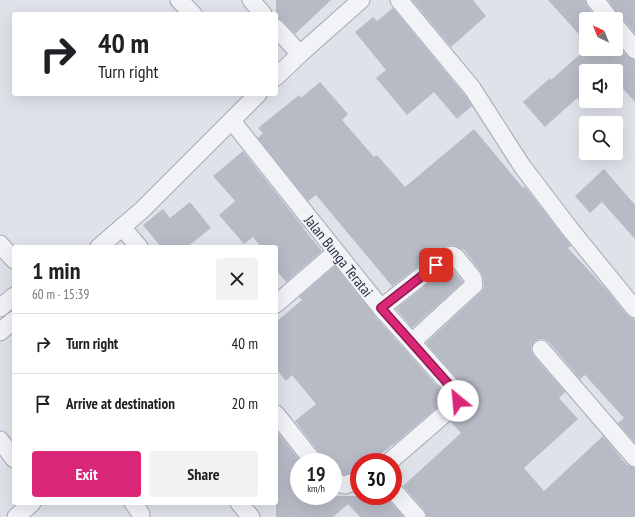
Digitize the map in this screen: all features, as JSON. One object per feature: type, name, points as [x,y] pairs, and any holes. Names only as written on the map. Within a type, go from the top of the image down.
[{"type":"street","points":[[179,0],[191,12]]},
{"type":"street","points":[[251,0],[261,12]]},
{"type":"street","points":[[278,75],[361,0]]},
{"type":"street","points":[[399,0],[472,88],[522,166],[570,229],[635,309]]},
{"type":"street","points":[[595,0],[604,12]]},
{"type":"street","points":[[278,30],[300,54]]},
{"type":"street","points":[[623,35],[635,50]]},
{"type":"street","points":[[101,245],[142,210],[256,96]]},
{"type":"street","name":"Jalan Bunga Teratai","points":[[232,121],[381,308],[459,396],[458,401],[399,453]]},
{"type":"street","points":[[122,227],[137,245]]},
{"type":"street","points":[[0,244],[12,258]]},
{"type":"street","points":[[278,302],[336,252]]},
{"type":"street","points":[[381,308],[447,256],[452,255],[456,257],[473,278],[474,285],[412,342]]},
{"type":"street","points":[[0,308],[12,298]]},
{"type":"street","points":[[0,332],[12,322]]},
{"type":"street","points":[[541,349],[635,458]]},
{"type":"street","points":[[278,417],[307,453]]},
{"type":"street","points":[[0,440],[12,456]]},
{"type":"street","points":[[402,500],[417,517]]},
{"type":"street","points":[[16,517],[30,505]]},
{"type":"street","points":[[241,505],[251,517]]},
{"type":"building","points":[[276,0],[331,0],[295,34],[283,21],[278,19],[278,12],[276,12]]},
{"type":"building","points":[[412,0],[473,0],[486,16],[451,47]]},
{"type":"building","points":[[548,0],[585,0],[592,12],[579,12],[579,34]]},
{"type":"building","points":[[608,0],[635,0],[635,34],[623,19],[623,12],[616,12]]},
{"type":"building","points":[[393,8],[464,94],[472,106],[457,119],[434,92],[407,115],[376,78],[386,70],[355,32],[373,17],[377,21]]},
{"type":"building","points":[[623,51],[627,56],[635,60],[635,102],[623,89],[623,64],[579,64],[579,100],[577,98],[545,127],[523,102],[550,78],[551,80],[579,55],[623,56]]},
{"type":"building","points":[[320,82],[348,114],[342,120],[374,157],[377,155],[405,187],[474,129],[523,188],[525,186],[571,246],[568,248],[606,289],[627,315],[635,319],[635,443],[618,423],[624,418],[585,375],[580,379],[549,342],[544,339],[539,339],[532,345],[531,350],[533,355],[565,392],[559,398],[578,419],[524,468],[544,491],[603,436],[627,465],[635,468],[635,517],[427,517],[424,510],[403,486],[461,433],[451,422],[466,407],[469,397],[468,392],[426,343],[481,292],[484,288],[483,277],[481,272],[464,250],[450,245],[441,248],[385,292],[392,286],[316,195],[308,201],[258,138],[263,133],[258,128],[299,95],[301,98]]},
{"type":"building","points":[[243,151],[322,251],[286,282],[278,272],[278,245],[259,245],[253,237],[244,244],[219,215],[235,201],[213,176]]},
{"type":"building","points":[[604,169],[635,205],[635,239],[602,202],[590,213],[575,196]]},
{"type":"building","points":[[190,202],[211,228],[190,245],[159,245],[143,225],[163,209],[170,218]]},
{"type":"building","points":[[335,266],[374,315],[448,398],[382,453],[350,453],[350,473],[344,475],[342,474],[342,453],[320,453],[295,421],[316,404],[292,375],[286,381],[278,371],[278,320],[302,300],[299,297]]},
{"type":"building","points":[[450,266],[463,282],[412,328],[396,309]]},
{"type":"building","points":[[279,434],[294,453],[290,453],[290,505],[342,505],[342,496],[350,496],[350,505],[393,505],[404,517],[360,517],[348,504],[333,517],[276,517],[276,505],[278,505]]},
{"type":"route","points":[[436,265],[381,308],[448,382],[459,396],[458,401]]}]
